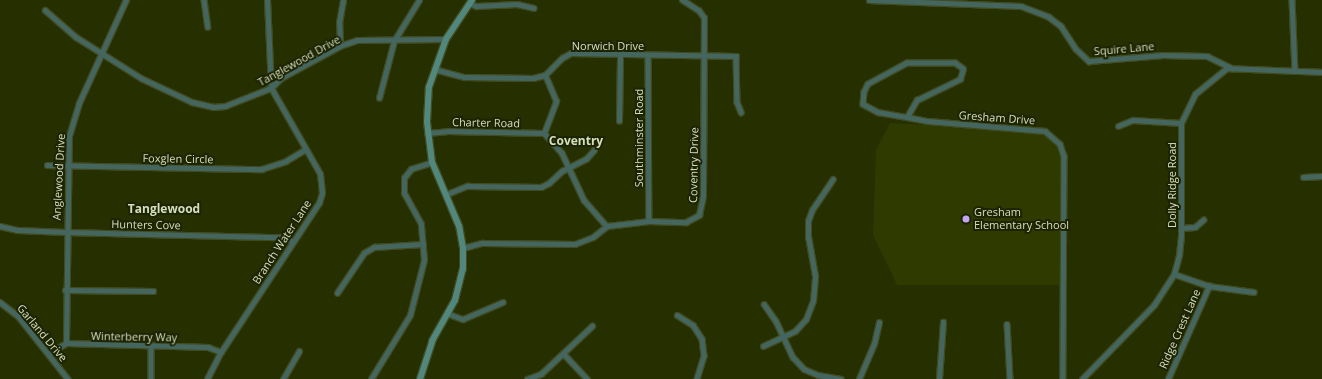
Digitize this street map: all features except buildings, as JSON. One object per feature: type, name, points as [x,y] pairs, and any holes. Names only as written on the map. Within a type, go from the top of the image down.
[{"type":"main road","points":[[420,379],[432,341],[449,314],[462,275],[463,248],[459,226],[447,194],[432,162],[427,133],[427,104],[434,69],[446,39],[470,2]]},
{"type":"street","name":"Anglewood Drive","points":[[66,343],[65,290],[67,166],[72,124],[126,0]]},
{"type":"street","points":[[204,0],[208,27]]},
{"type":"street","name":"Branch Water Lane","points":[[207,379],[221,352],[292,241],[319,203],[322,192],[320,174],[304,150],[271,88],[267,0]]},
{"type":"street","points":[[340,46],[338,23],[343,0]]},
{"type":"street","points":[[379,98],[394,40],[418,0]]},
{"type":"street","name":"Coventry Drive","points":[[607,226],[649,221],[686,222],[694,219],[702,209],[704,18],[699,11],[682,0]]},
{"type":"street","name":"Squire Lane","points":[[869,0],[1021,6],[1049,17],[1061,26],[1076,49],[1089,61],[1163,55],[1207,56],[1233,68]]},
{"type":"street","points":[[1292,0],[1295,71]]},
{"type":"street","points":[[470,2],[476,6],[517,4],[534,8]]},
{"type":"street","name":"Tanglewood Drive","points":[[45,10],[76,37],[103,55],[164,89],[204,106],[225,106],[271,88],[281,78],[340,46],[357,40],[446,39]]},
{"type":"street","name":"Norwich Drive","points":[[545,75],[567,54],[736,56],[737,102],[741,112]]},
{"type":"street","points":[[619,121],[620,54]]},
{"type":"street","name":"Southminster Road","points":[[648,55],[649,221]]},
{"type":"street","name":"Gresham Drive","points":[[907,117],[917,100],[960,79],[963,73],[959,65],[907,63],[868,84],[864,92],[863,104],[878,112],[907,117],[1045,131],[1060,144],[1064,156],[1063,379]]},
{"type":"street","name":"Dolly Ridge Road","points":[[1082,379],[1154,305],[1174,274],[1179,255],[1181,228],[1181,123],[1190,102],[1204,84],[1227,68],[1322,72]]},
{"type":"street","points":[[434,69],[464,77],[533,78],[545,75],[556,101],[544,133],[557,144],[584,200],[607,226],[593,238],[575,244],[482,243],[463,248]]},
{"type":"street","points":[[1118,126],[1133,120],[1181,123]]},
{"type":"street","name":"Charter Road","points":[[427,133],[448,131],[544,133]]},
{"type":"street","name":"Foxglen Circle","points":[[47,166],[262,169],[286,161],[304,150]]},
{"type":"street","points":[[447,194],[467,186],[541,187],[568,168],[586,160],[594,150]]},
{"type":"street","points":[[371,379],[410,315],[424,260],[421,224],[408,204],[403,184],[404,178],[411,169],[432,162]]},
{"type":"street","points":[[1303,177],[1322,176]]},
{"type":"street","points":[[763,346],[802,324],[813,301],[815,269],[808,238],[808,221],[812,210],[833,179]]},
{"type":"street","points":[[1181,228],[1195,227],[1203,220]]},
{"type":"street","name":"Hunters Cove","points":[[0,226],[18,230],[66,232],[278,237],[292,241]]},
{"type":"street","points":[[337,293],[364,253],[374,247],[423,244]]},
{"type":"street","points":[[1174,274],[1209,286],[1254,292]]},
{"type":"street","name":"Ridge Crest Lane","points":[[1168,379],[1209,286]]},
{"type":"street","points":[[65,290],[153,291]]},
{"type":"street","name":"Garland Drive","points":[[0,302],[19,317],[49,353],[68,379]]},
{"type":"street","points":[[449,314],[463,320],[503,302]]},
{"type":"street","points":[[764,304],[783,336],[793,357],[804,369],[818,375],[841,379]]},
{"type":"street","points":[[677,315],[693,326],[702,339],[704,356],[697,379]]},
{"type":"street","points":[[939,379],[943,322]]},
{"type":"street","points":[[859,379],[874,344],[879,323]]},
{"type":"street","points":[[1007,324],[1010,379]]},
{"type":"street","points":[[527,379],[541,374],[592,326]]},
{"type":"street","points":[[49,353],[66,343]]},
{"type":"street","name":"Winterberry Way","points":[[66,343],[208,347],[221,352]]},
{"type":"street","points":[[151,346],[152,379]]},
{"type":"street","points":[[283,379],[299,351]]},
{"type":"street","points":[[564,354],[587,379]]},
{"type":"shaded area","name":"Gresham Elementary School","points":[[890,123],[975,127],[1044,134],[1055,141],[1060,154],[1060,285],[897,285],[873,235],[876,150]]},
{"type":"place","name":"Gresham Elementary School","points":[[966,219]]},
{"type":"district","name":"Coventry","points":[[576,141]]},
{"type":"district","name":"Tanglewood","points":[[164,209]]}]
